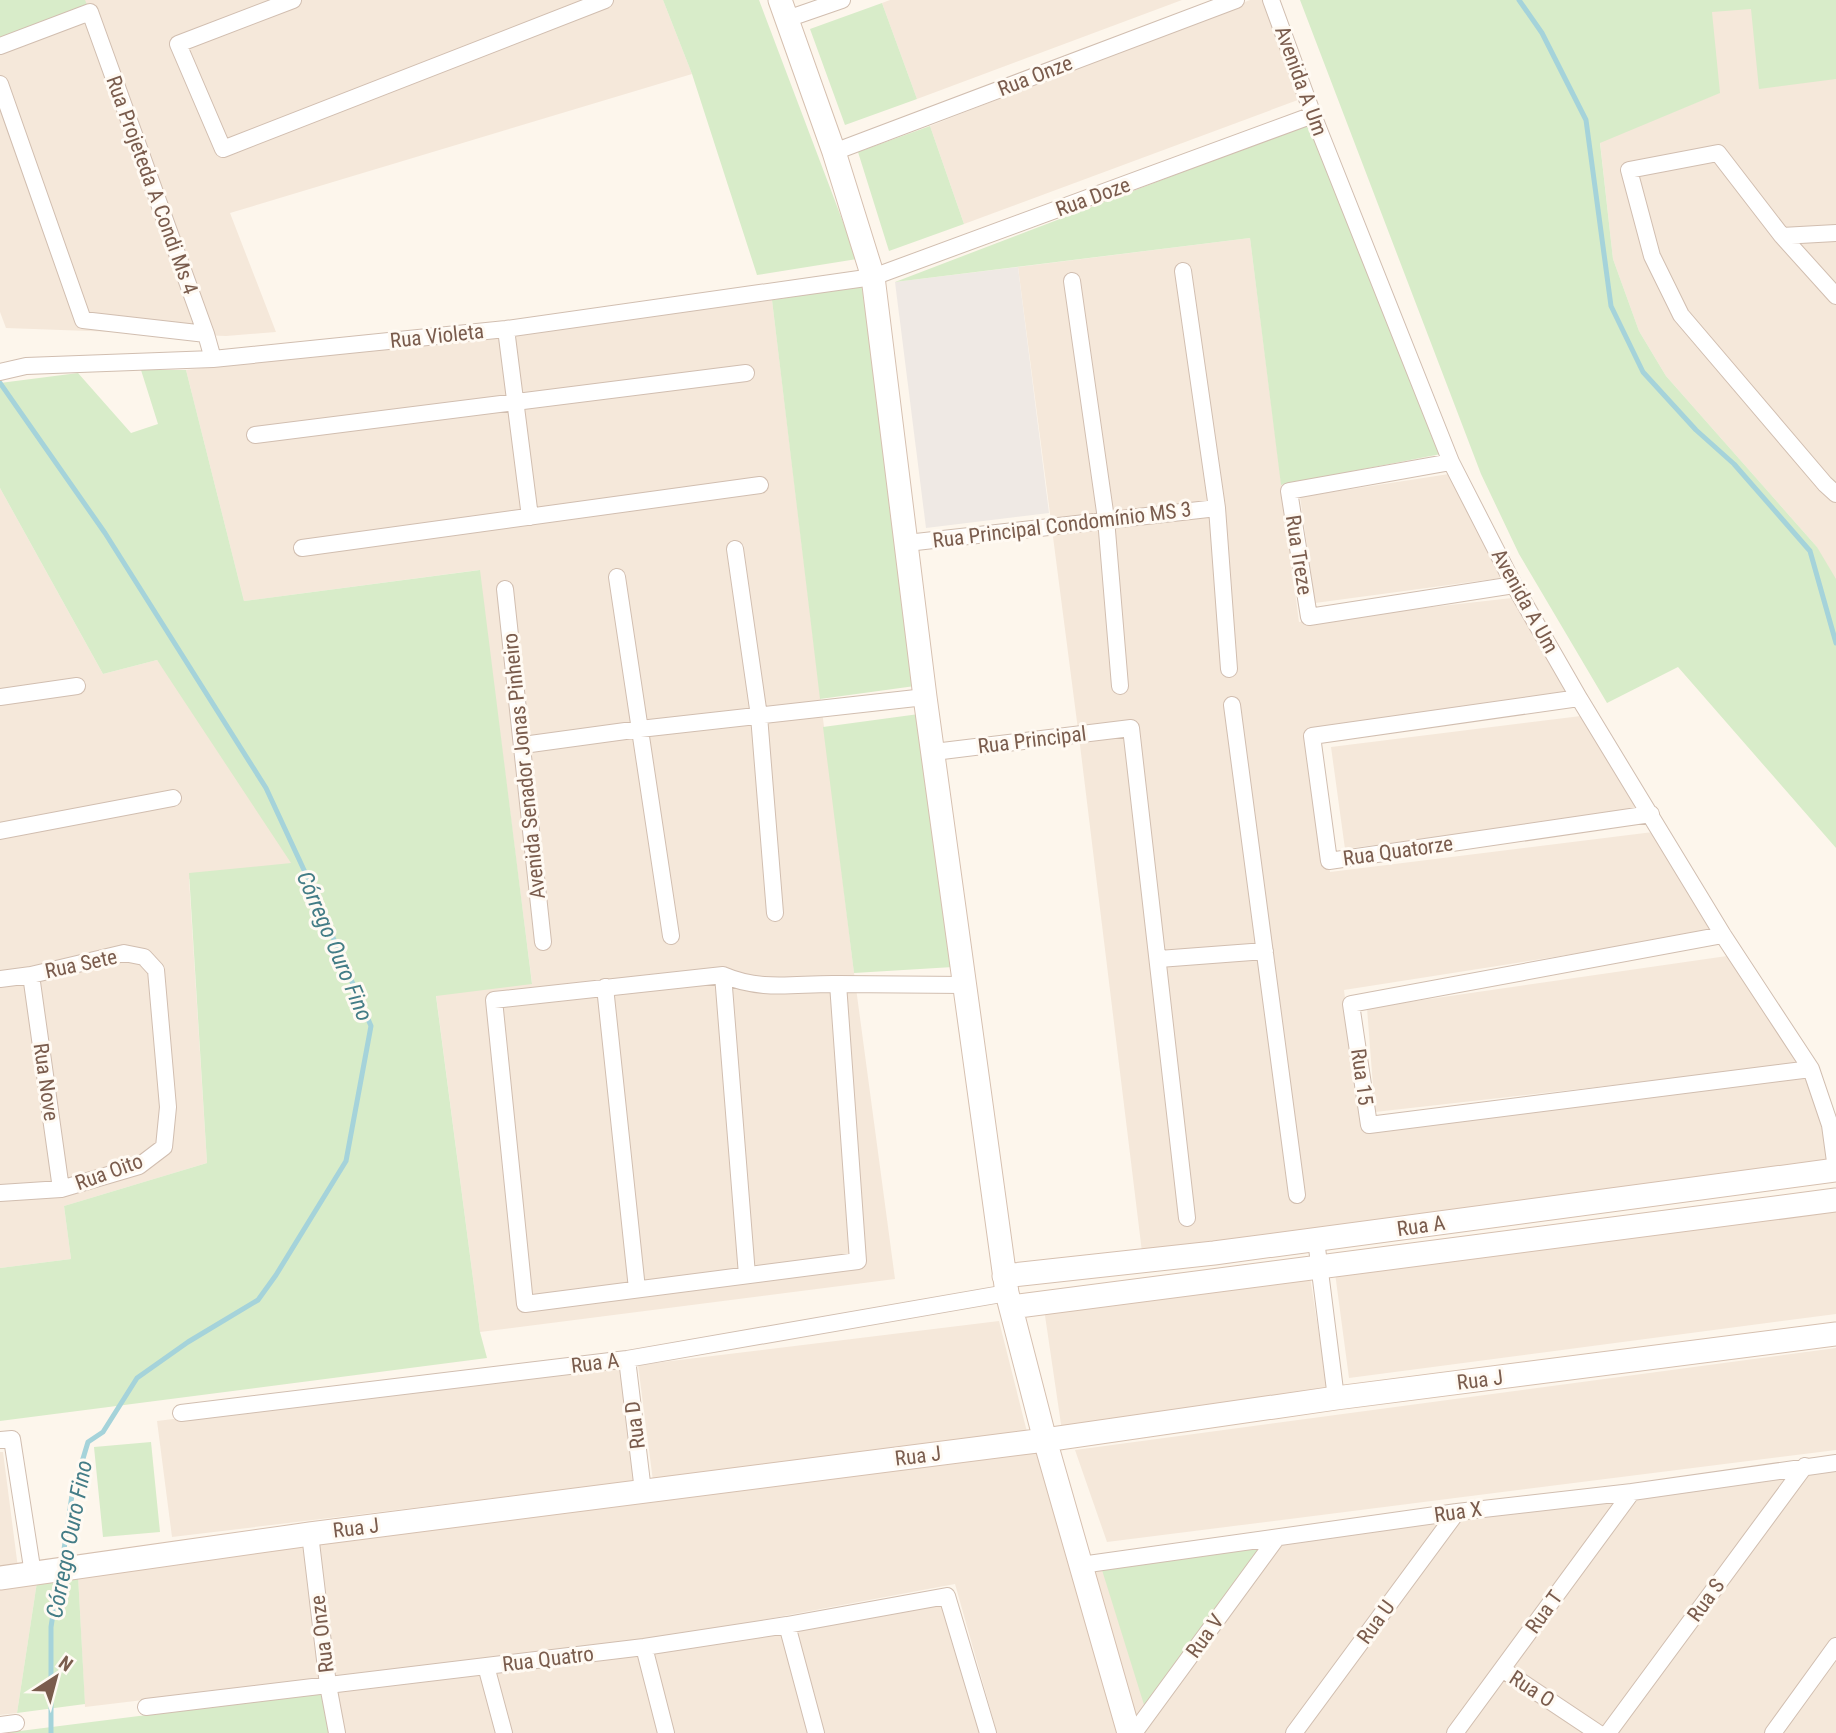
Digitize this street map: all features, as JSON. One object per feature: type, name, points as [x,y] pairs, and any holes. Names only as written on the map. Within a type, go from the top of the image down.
[{"type":"street","points":[[293,0],[178,44],[223,149],[605,0]]},
{"type":"street","points":[[842,0],[783,10],[834,152],[873,277],[925,697],[1007,1292],[1045,1440],[1131,1733]]},
{"type":"street","name":"Rua Onze","points":[[834,152],[1236,0]]},
{"type":"street","name":"Avenida A Um","points":[[1271,0],[1313,115],[1451,462],[1514,585],[1579,698],[1723,935],[1811,1069],[1830,1125],[1836,1170]]},
{"type":"street","name":"Rua Projeteda A Condi Ms 4","points":[[0,46],[90,12],[213,359]]},
{"type":"street","points":[[0,84],[83,320],[206,334]]},
{"type":"street","name":"Rua Doze","points":[[873,277],[1313,115]]},
{"type":"street","points":[[1836,296],[1782,236],[1718,153],[1629,170],[1652,256],[1681,315],[1807,464],[1836,494]]},
{"type":"street","points":[[1782,236],[1836,233]]},
{"type":"street","points":[[1183,271],[1217,508],[1229,669]]},
{"type":"street","name":"Rua Violeta","points":[[3,371],[26,366],[213,359],[506,329],[873,277]]},
{"type":"street","points":[[1072,281],[1106,519],[1120,686]]},
{"type":"street","points":[[506,329],[530,517]]},
{"type":"street","points":[[255,435],[514,400],[746,373]]},
{"type":"street","name":"Rua Treze","points":[[1451,462],[1289,491],[1308,617],[1514,585]]},
{"type":"street","points":[[302,548],[760,485]]},
{"type":"street","name":"Rua Principal Condomínio MS 3","points":[[907,543],[1217,508]]},
{"type":"street","points":[[735,550],[758,716],[775,913]]},
{"type":"street","points":[[617,576],[671,936]]},
{"type":"street","name":"Avenida Senador Jonas Pinheiro","points":[[505,589],[543,942]]},
{"type":"street","points":[[0,697],[76,686]]},
{"type":"street","points":[[523,745],[925,697]]},
{"type":"street","name":"Rua Quatorze","points":[[1579,698],[1311,736],[1329,861],[1651,814]]},
{"type":"street","points":[[1232,705],[1297,1195]]},
{"type":"street","name":"Rua Principal","points":[[934,752],[1131,728],[1159,958]]},
{"type":"street","points":[[0,831],[173,798]]},
{"type":"street","name":"Rua 15","points":[[1723,935],[1351,1004],[1369,1125],[1811,1069]]},
{"type":"street","points":[[1187,1218],[1159,958],[1265,951]]},
{"type":"street","name":"Rua Sete","points":[[0,979],[31,975],[124,953],[144,957],[156,970]]},
{"type":"street","name":"Rua Oito","points":[[0,1193],[61,1189],[139,1166],[164,1147],[168,1107],[156,970]]},
{"type":"street","name":"Rua Nove","points":[[31,975],[61,1189]]},
{"type":"street","points":[[838,984],[858,1261],[525,1304],[494,1000],[723,975],[743,984],[768,986],[838,984],[965,985]]},
{"type":"street","points":[[723,975],[747,1275]]},
{"type":"street","points":[[605,987],[637,1289]]},
{"type":"street","name":"Rua A","points":[[181,1413],[627,1359],[1213,1253],[1836,1170]]},
{"type":"street","name":"Rua A","points":[[1007,1292],[1319,1267],[1836,1200]]},
{"type":"street","points":[[1472,1219],[1477,1246]]},
{"type":"street","points":[[1316,1240],[1336,1398]]},
{"type":"street","name":"Rua J","points":[[0,1578],[310,1534],[1045,1440],[1336,1398],[1836,1334]]},
{"type":"street","name":"Rua D","points":[[627,1359],[643,1491]]},
{"type":"street","points":[[6,1439],[41,1572]]},
{"type":"street","name":"Rua X","points":[[1081,1566],[1457,1512],[1632,1492],[1836,1463]]},
{"type":"street","name":"Rua S","points":[[1608,1733],[1805,1466]]},
{"type":"street","name":"Rua T","points":[[1455,1733],[1632,1492]]},
{"type":"street","name":"Rua U","points":[[1294,1733],[1457,1512]]},
{"type":"street","name":"Rua Onze","points":[[310,1534],[328,1685],[338,1733]]},
{"type":"street","name":"Rua V","points":[[1131,1733],[1276,1539]]},
{"type":"street","name":"Rua Quatro","points":[[146,1707],[644,1647],[947,1596],[988,1733]]},
{"type":"street","points":[[787,1625],[816,1733]]},
{"type":"street","points":[[1773,1733],[1836,1646]]},
{"type":"street","points":[[644,1647],[666,1733]]},
{"type":"street","points":[[485,1667],[504,1733]]},
{"type":"street","name":"Rua O","points":[[1502,1669],[1598,1733]]},
{"type":"shaded area","points":[[84,0],[663,0],[692,74],[230,213],[276,332],[226,336],[6,328],[0,312],[0,32]]},
{"type":"shaded area","points":[[890,0],[1182,0],[917,99],[882,3]]},
{"type":"shaded area","points":[[1250,0],[1266,0],[1306,97],[964,224],[930,126]]},
{"type":"shaded area","points":[[1710,0],[1836,0],[1836,604],[1817,547],[1666,376],[1639,331],[1613,259],[1600,142],[1719,93]]},
{"type":"shaded area","points":[[1250,238],[1299,622],[1512,598],[1568,695],[1313,730],[1330,872],[1653,832],[1713,932],[1344,990],[1361,1125],[1812,1075],[1832,1164],[1142,1252],[1018,267]]},
{"type":"shaded area","points":[[1018,267],[1049,513],[926,528],[895,282]]},
{"type":"shaded area","points":[[772,300],[854,973],[895,1279],[480,1332],[436,995],[532,983],[479,570],[244,601],[186,370]]},
{"type":"shaded area","points":[[1449,474],[1501,578],[1315,603],[1300,497]]},
{"type":"shaded area","points":[[0,488],[103,674],[157,660],[304,870],[189,879],[207,1163],[64,1206],[71,1259],[0,1268]]},
{"type":"shaded area","points":[[1581,716],[1639,810],[1345,849],[1331,747]]},
{"type":"shaded area","points":[[1727,956],[1800,1064],[1375,1112],[1367,1008]]},
{"type":"shaded area","points":[[1836,1207],[1836,1314],[1349,1378],[1335,1273]]},
{"type":"shaded area","points":[[1308,1264],[1328,1392],[1062,1431],[1043,1302]]},
{"type":"shaded area","points":[[999,1321],[1028,1436],[653,1481],[638,1365]]},
{"type":"shaded area","points":[[1836,1348],[1836,1450],[1107,1542],[1075,1450]]},
{"type":"shaded area","points":[[622,1364],[637,1481],[172,1537],[157,1421]]},
{"type":"shaded area","points":[[1041,1450],[1121,1733],[997,1733],[955,1584],[714,1629],[947,1596],[988,1733],[337,1733],[328,1685],[602,1645],[85,1707],[78,1575]]},
{"type":"shaded area","points":[[0,1452],[3,1452],[18,1568],[0,1570]]},
{"type":"shaded area","points":[[1836,1466],[1836,1733],[1129,1733],[1081,1565]]},
{"type":"shaded area","points":[[37,1582],[17,1713],[0,1715],[0,1586]]},
{"type":"green space","points":[[0,0],[85,0],[90,12],[0,46]]},
{"type":"green space","points":[[663,0],[759,0],[857,259],[757,275],[692,74]]},
{"type":"green space","points":[[1300,0],[1836,0],[1836,79],[1759,89],[1751,9],[1712,12],[1720,93],[1600,143],[1613,259],[1639,331],[1666,376],[1817,547],[1836,579],[1836,848],[1678,667],[1607,703],[1519,554],[1481,474]]},
{"type":"green space","points":[[882,3],[917,99],[845,125],[810,29]]},
{"type":"green space","points":[[1308,124],[1441,454],[1281,485],[1250,238],[895,282]]},
{"type":"green space","points":[[930,126],[964,224],[889,251],[858,152]]},
{"type":"green space","points":[[862,286],[915,686],[820,699],[772,300]]},
{"type":"green space","points":[[141,370],[186,370],[244,601],[480,570],[532,984],[436,996],[480,1332],[487,1358],[0,1421],[0,1268],[71,1259],[64,1206],[207,1163],[189,873],[291,863],[157,660],[103,674],[0,488],[0,383],[78,373],[131,433],[158,424]]},
{"type":"green space","points":[[919,714],[953,967],[854,973],[823,727]]},
{"type":"green space","points":[[151,1442],[160,1532],[103,1537],[94,1447]]},
{"type":"green space","points":[[1263,1547],[1145,1708],[1102,1570]]},
{"type":"green space","points":[[78,1575],[85,1704],[17,1713],[37,1582]]},
{"type":"green space","points":[[321,1693],[329,1733],[4,1733]]},
{"type":"waterway","points":[[1519,0],[1542,33],[1586,120],[1611,306],[1643,372],[1696,430],[1734,464],[1810,551],[1836,643]]},
{"type":"waterway","name":"Córrego Ouro Fino","points":[[0,383],[105,533],[266,788],[371,1026],[346,1161],[258,1300],[188,1342],[137,1378],[103,1432],[88,1442],[72,1495],[62,1563]]},
{"type":"waterway","name":"Córrego Ouro Fino","points":[[51,1733],[51,1627],[59,1576]]}]
